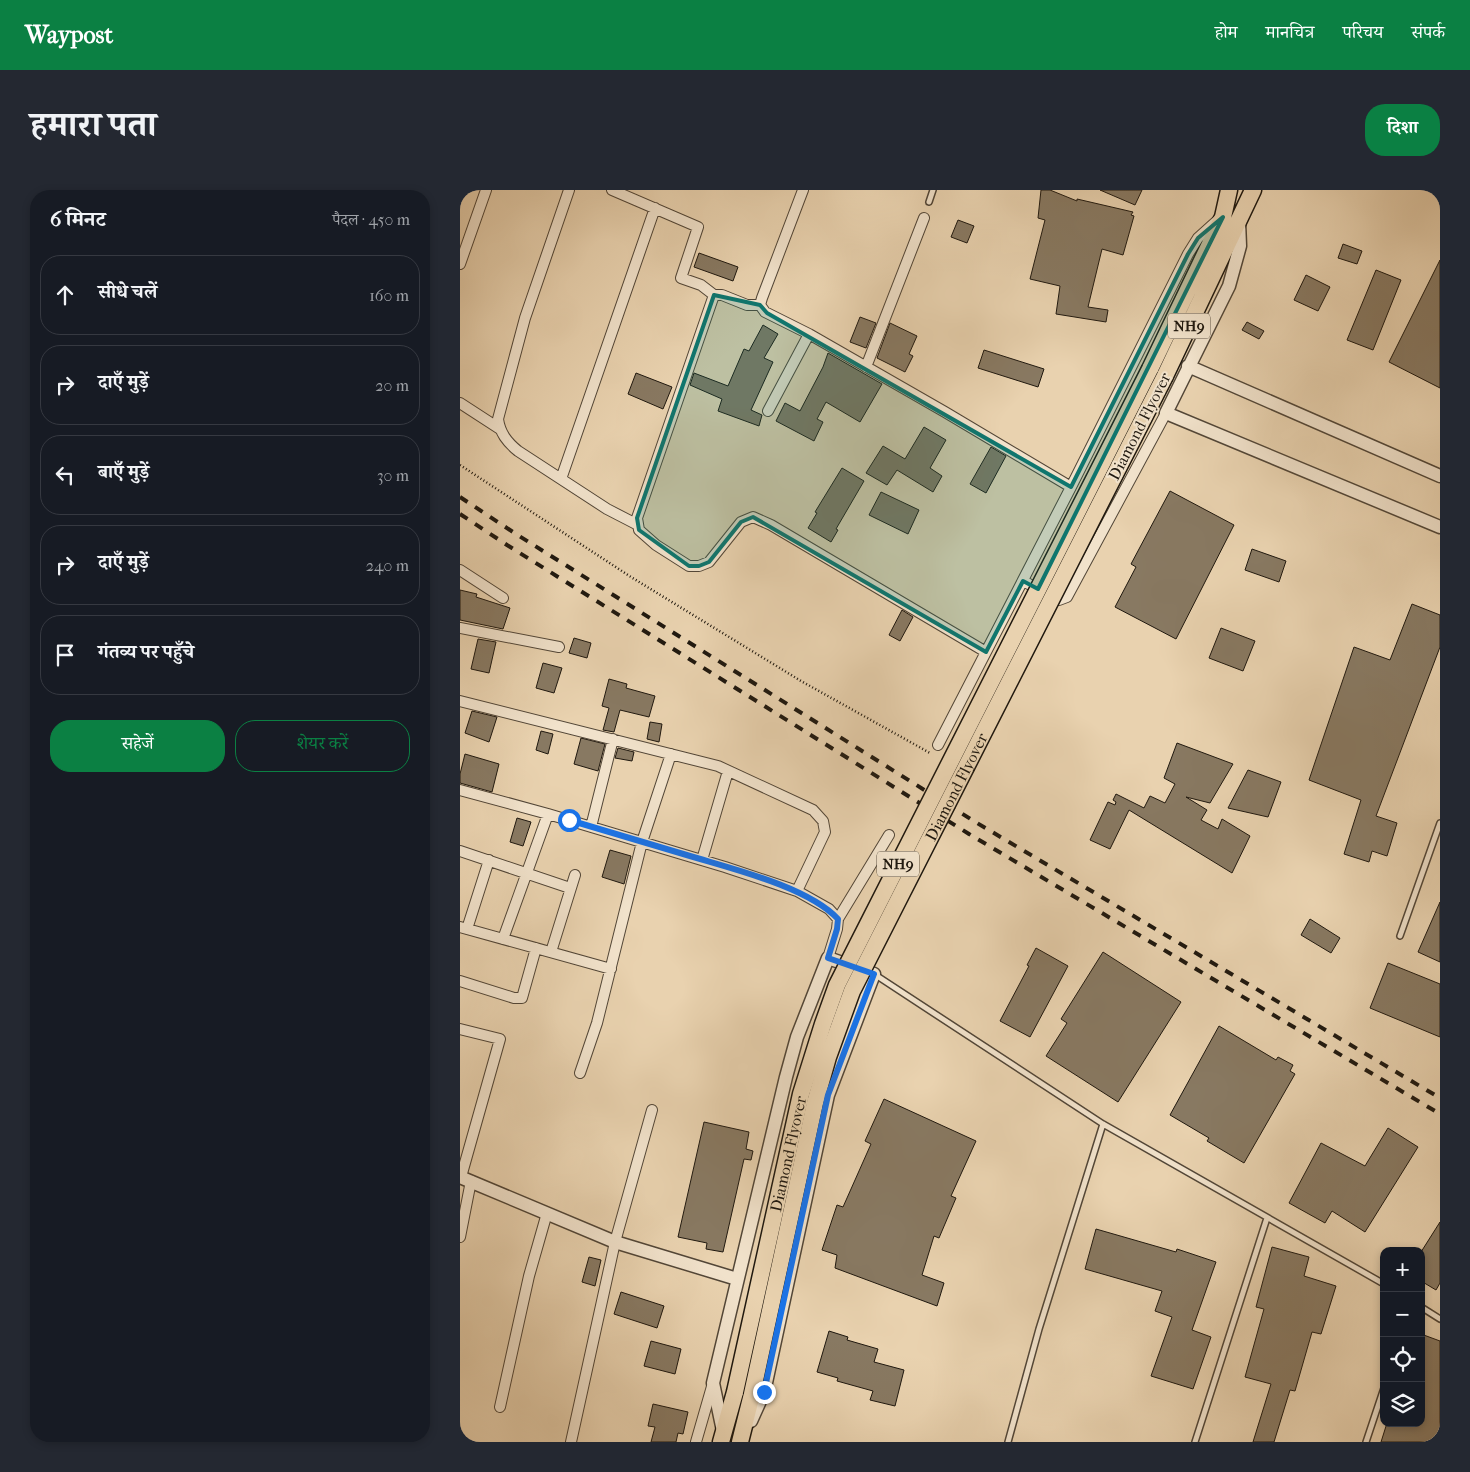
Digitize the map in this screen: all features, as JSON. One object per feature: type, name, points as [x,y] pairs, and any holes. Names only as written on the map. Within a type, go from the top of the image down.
[{"type":"highway","name":"NH9","points":[[1229,190],[1231,218]]},
{"type":"highway","name":"NH9","points":[[1231,218],[1253,190]]},
{"type":"highway","name":"Diamond Flyover","points":[[741,1442],[744,1393],[815,1103],[828,1057],[852,991],[1160,385],[1205,273],[1231,218]]},
{"type":"highway","name":"Diamond Flyover","points":[[723,1438],[744,1393]]},
{"type":"street","points":[[460,264],[486,190]]},
{"type":"street","points":[[569,190],[524,318],[498,419],[500,429],[508,443],[607,509],[638,525]]},
{"type":"street","points":[[612,190],[698,227],[681,278],[701,285],[714,296],[722,295],[747,305],[760,305],[767,313],[809,334],[1071,487]]},
{"type":"street","points":[[760,305],[803,190]]},
{"type":"street","points":[[561,478],[655,208]]},
{"type":"street","points":[[866,367],[924,218]]},
{"type":"street","points":[[935,750],[1022,581],[1071,487],[1188,254],[1198,238],[1231,218],[1240,246],[1229,286],[1166,413],[1068,597],[1059,600],[1022,581]]},
{"type":"street","points":[[714,296],[637,518],[639,530],[656,545],[689,566],[699,566],[709,562],[741,522],[753,517],[771,525],[986,652]]},
{"type":"street","points":[[768,411],[809,334]]},
{"type":"street","points":[[1188,366],[1440,476]]},
{"type":"street","points":[[460,403],[500,429]]},
{"type":"street","points":[[1166,413],[1440,527]]},
{"type":"street","points":[[460,570],[503,598]]},
{"type":"street","points":[[460,628],[559,647]]},
{"type":"street","points":[[460,701],[718,766],[813,810],[823,821],[825,832],[797,892]]},
{"type":"street","points":[[591,827],[613,739]]},
{"type":"street","points":[[580,1073],[597,1023],[642,842],[671,754]]},
{"type":"street","points":[[702,860],[728,771]]},
{"type":"street","points":[[460,790],[702,860],[797,892],[829,909],[838,919]]},
{"type":"street","points":[[502,939],[548,814]]},
{"type":"street","points":[[696,1442],[713,1383],[797,1037],[828,958],[837,929],[838,919],[889,835]]},
{"type":"street","points":[[460,851],[570,888]]},
{"type":"street","points":[[489,860],[464,928],[610,969]]},
{"type":"street","points":[[551,952],[575,875]]},
{"type":"street","points":[[460,981],[514,998],[522,998],[536,948]]},
{"type":"street","points":[[741,1442],[764,1392],[828,1095],[874,974],[828,958]]},
{"type":"street","points":[[460,1029],[500,1039],[464,1178],[460,1237]]},
{"type":"street","points":[[571,1442],[615,1242],[652,1110]]},
{"type":"street","points":[[464,1178],[615,1242],[737,1279]]},
{"type":"street","points":[[500,1407],[529,1276],[548,1213]]},
{"type":"street","points":[[713,1383],[723,1438]]},
{"type":"lane","points":[[929,202],[933,190]]},
{"type":"lane","points":[[1400,936],[1440,823]]},
{"type":"lane","points":[[874,974],[1102,1124],[1380,1282]]},
{"type":"lane","points":[[1008,1442],[1039,1329],[1102,1124]]},
{"type":"lane","points":[[1195,1442],[1267,1218]]},
{"type":"lane","points":[[1425,1310],[1440,1319]]},
{"type":"lane","points":[[1366,1442],[1380,1400]]},
{"type":"path","points":[[460,465],[631,577],[785,672],[935,750]]},
{"type":"highlighted area","points":[[1223,217],[1038,589],[1023,581],[986,652],[753,517],[741,522],[709,562],[699,566],[689,566],[639,530],[637,518],[714,295],[760,305],[767,313],[1071,487],[1188,254],[1198,238]]},
{"type":"building","points":[[1041,190],[1050,190],[1077,201],[1077,199],[1133,212],[1131,215],[1134,216],[1123,255],[1102,249],[1088,307],[1108,310],[1106,322],[1056,314],[1060,286],[1030,279],[1045,220],[1038,218]]},
{"type":"building","points":[[1100,190],[1142,190],[1135,205]]},
{"type":"building","points":[[958,220],[974,226],[967,243],[951,237]]},
{"type":"building","points":[[1343,244],[1362,251],[1357,264],[1338,258]]},
{"type":"building","points":[[699,253],[738,267],[733,281],[694,267]]},
{"type":"building","points":[[1440,260],[1440,388],[1389,362]]},
{"type":"building","points":[[1376,270],[1401,280],[1373,350],[1347,340]]},
{"type":"building","points":[[1306,275],[1330,287],[1318,311],[1294,300]]},
{"type":"building","points":[[860,317],[876,323],[866,348],[850,342]]},
{"type":"building","points":[[1247,322],[1264,331],[1259,339],[1242,330]]},
{"type":"building","points":[[890,323],[917,336],[909,354],[913,356],[905,372],[877,358]]},
{"type":"building","points":[[763,325],[778,334],[764,358],[773,362],[751,410],[762,415],[759,426],[718,411],[722,399],[690,385],[694,373],[728,386],[744,349],[749,351]]},
{"type":"building","points":[[984,350],[1044,369],[1038,387],[978,368]]},
{"type":"building","points":[[828,353],[882,384],[860,422],[826,402],[817,419],[823,422],[814,441],[776,421],[785,403],[800,411],[823,367]]},
{"type":"building","points":[[636,373],[672,387],[663,409],[628,394]]},
{"type":"building","points":[[924,427],[946,440],[930,468],[942,476],[933,492],[897,470],[887,485],[866,473],[883,446],[905,459]]},
{"type":"building","points":[[991,447],[1006,456],[986,493],[970,484]]},
{"type":"building","points":[[842,468],[864,481],[836,529],[838,530],[831,542],[808,528],[817,513],[815,512]]},
{"type":"building","points":[[1170,491],[1234,525],[1176,639],[1115,607],[1136,567],[1131,564]]},
{"type":"building","points":[[881,492],[919,510],[908,534],[869,515]]},
{"type":"building","points":[[1252,549],[1286,561],[1279,582],[1245,570]]},
{"type":"building","points":[[460,590],[477,594],[476,597],[510,608],[503,629],[460,620]]},
{"type":"building","points":[[1412,604],[1440,615],[1440,647],[1376,816],[1397,823],[1387,856],[1372,851],[1369,862],[1344,854],[1361,800],[1309,780],[1354,647],[1390,660]]},
{"type":"building","points":[[902,610],[913,617],[900,641],[889,635]]},
{"type":"building","points":[[1221,628],[1255,641],[1243,671],[1209,658]]},
{"type":"building","points":[[574,638],[591,643],[587,658],[569,653]]},
{"type":"building","points":[[478,639],[496,642],[489,673],[471,669]]},
{"type":"building","points":[[543,663],[562,668],[554,693],[536,688]]},
{"type":"building","points":[[609,679],[627,684],[626,688],[655,696],[649,717],[620,710],[614,732],[603,730],[609,708],[602,706]]},
{"type":"building","points":[[472,711],[497,717],[489,742],[465,733]]},
{"type":"building","points":[[650,722],[662,724],[659,742],[647,739]]},
{"type":"building","points":[[541,731],[553,734],[548,754],[536,750]]},
{"type":"building","points":[[581,738],[605,744],[598,771],[574,764]]},
{"type":"building","points":[[1177,743],[1233,764],[1210,803],[1186,797],[1207,810],[1201,820],[1218,829],[1222,819],[1250,836],[1232,873],[1129,810],[1110,849],[1090,840],[1108,802],[1115,805],[1116,802],[1113,800],[1116,794],[1144,808],[1150,796],[1165,803],[1175,784],[1164,778]]},
{"type":"building","points":[[618,748],[634,752],[632,761],[615,758]]},
{"type":"building","points":[[465,754],[499,764],[492,792],[460,783],[460,774]]},
{"type":"building","points":[[1248,770],[1281,782],[1268,817],[1228,808]]},
{"type":"building","points":[[517,818],[531,822],[523,846],[510,842]]},
{"type":"building","points":[[610,850],[631,856],[624,884],[602,877]]},
{"type":"building","points":[[1440,902],[1440,962],[1418,952]]},
{"type":"building","points":[[1310,919],[1340,938],[1331,953],[1301,935]]},
{"type":"building","points":[[1036,948],[1068,966],[1030,1037],[1000,1021],[1029,966],[1027,965]]},
{"type":"building","points":[[1103,952],[1181,1002],[1118,1102],[1046,1056],[1067,1023],[1061,1019]]},
{"type":"building","points":[[1388,963],[1440,984],[1440,1037],[1370,1008]]},
{"type":"building","points":[[1219,1026],[1276,1060],[1278,1057],[1293,1065],[1290,1071],[1295,1074],[1244,1163],[1207,1141],[1209,1138],[1170,1115]]},
{"type":"building","points":[[884,1099],[976,1141],[951,1196],[956,1198],[939,1238],[934,1236],[922,1275],[944,1283],[937,1306],[835,1268],[837,1255],[822,1250],[837,1205],[843,1207],[871,1144],[865,1141]]},
{"type":"building","points":[[704,1122],[749,1132],[746,1149],[753,1151],[751,1160],[744,1159],[723,1252],[706,1249],[707,1243],[678,1237]]},
{"type":"building","points":[[1388,1128],[1418,1147],[1365,1232],[1332,1211],[1325,1223],[1289,1203],[1321,1143],[1365,1166]]},
{"type":"building","points":[[1440,1222],[1440,1283],[1436,1290],[1425,1283],[1424,1247]]},
{"type":"building","points":[[1096,1229],[1176,1252],[1177,1249],[1216,1262],[1192,1330],[1211,1337],[1193,1389],[1151,1376],[1172,1317],[1155,1311],[1162,1291],[1085,1269]]},
{"type":"building","points":[[1272,1247],[1309,1257],[1304,1276],[1336,1286],[1321,1334],[1312,1332],[1295,1391],[1290,1390],[1274,1442],[1253,1442],[1271,1384],[1245,1377],[1264,1309],[1256,1307]]},
{"type":"building","points":[[589,1257],[601,1260],[595,1286],[582,1282]]},
{"type":"building","points":[[621,1292],[664,1306],[657,1328],[614,1314]]},
{"type":"building","points":[[829,1331],[848,1337],[847,1340],[878,1349],[874,1362],[904,1370],[895,1406],[870,1400],[873,1391],[837,1381],[838,1378],[817,1372]]},
{"type":"building","points":[[1425,1335],[1440,1341],[1440,1442],[1381,1442],[1386,1427],[1425,1427]]},
{"type":"building","points":[[651,1341],[681,1349],[675,1374],[644,1366]]},
{"type":"building","points":[[653,1404],[688,1412],[683,1434],[678,1433],[676,1442],[651,1442],[655,1427],[648,1426]]},
{"type":"railway","points":[[460,497],[977,823],[1440,1098]]},
{"type":"railway","points":[[460,514],[969,834],[1440,1114]]},
{"type":"route","points":[[569,820],[725,867],[797,892],[829,909],[838,919],[837,929],[828,958],[874,974],[828,1095],[764,1392]]}]
